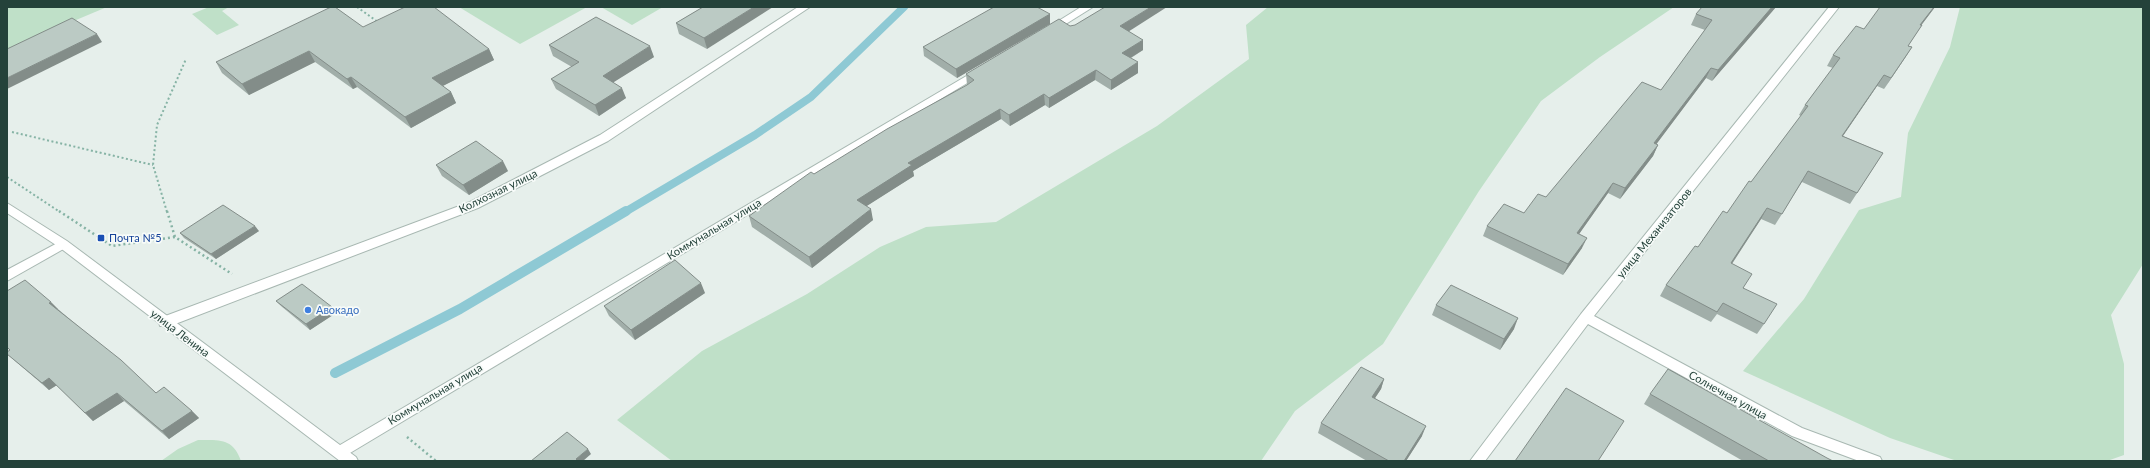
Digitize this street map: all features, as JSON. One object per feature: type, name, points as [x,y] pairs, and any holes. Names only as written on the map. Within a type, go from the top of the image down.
[{"type":"street","name":"Колхозная улица","points":[[165,322],[474,205],[604,138],[805,7]]},
{"type":"street","points":[[1040,35],[1088,7]]},
{"type":"street","name":"улица Механизаторов","points":[[1477,461],[1586,317],[1834,7]]},
{"type":"street","name":"Коммунальная улица","points":[[340,452],[388,421],[992,64]]},
{"type":"street","name":"улица Ленина","points":[[7,206],[63,244],[351,461]]},
{"type":"street","points":[[7,276],[63,244]]},
{"type":"street","name":"Солнечная улица","points":[[1586,317],[1797,432],[1875,461]]},
{"type":"path","points":[[357,7],[382,25]]},
{"type":"path","points":[[186,59],[176,85],[156,125],[153,165],[175,237],[255,288]]},
{"type":"path","points":[[12,132],[153,165]]},
{"type":"path","points":[[7,177],[112,246],[175,237]]},
{"type":"path","points":[[388,421],[436,461]]},
{"type":"green space","points":[[7,7],[107,7],[7,49]]},
{"type":"green space","points":[[209,7],[229,7],[222,11],[239,25],[217,35],[192,14]]},
{"type":"green space","points":[[459,7],[587,7],[520,44]]},
{"type":"green space","points":[[601,7],[663,7],[632,25]]},
{"type":"green space","points":[[1268,7],[1674,7],[1600,57],[1541,101],[1479,191],[1383,344],[1295,411],[1261,461],[672,461],[617,420],[702,351],[807,294],[880,247],[926,227],[996,222],[1157,126],[1249,59],[1246,25]]},
{"type":"green space","points":[[1960,7],[2143,7],[2143,264],[2111,315],[2124,364],[2124,455],[2107,461],[1957,461],[1890,438],[1743,371],[1804,299],[1859,210],[1901,197],[1908,133],[1950,47]]},
{"type":"green space","points":[[198,440],[213,440],[230,444],[238,453],[241,461],[161,461],[178,449]]},
{"type":"building","points":[[331,7],[335,7],[363,27],[405,7],[434,7],[489,49],[432,78],[451,92],[405,117],[351,77],[347,79],[309,51],[242,84],[216,62]]},
{"type":"building","points":[[703,7],[754,7],[704,38],[676,23]]},
{"type":"building","points":[[994,7],[1037,7],[1050,14],[956,69],[923,47]]},
{"type":"building","points":[[1105,7],[1151,7],[1120,26],[1143,40],[1122,53],[1138,62],[1111,80],[1096,70],[1049,98],[1044,94],[1009,115],[1000,109],[908,163],[912,165],[857,200],[871,209],[809,257],[749,216],[811,172],[814,174],[887,129],[967,85],[974,80],[966,74],[1059,19],[1070,26],[1075,25]]},
{"type":"building","points":[[1702,7],[1772,7],[1718,70],[1711,68],[1654,143],[1658,145],[1625,188],[1613,183],[1577,233],[1587,238],[1568,264],[1487,226],[1504,204],[1524,213],[1538,194],[1546,197],[1642,82],[1661,90],[1712,20],[1696,14]]},
{"type":"building","points":[[1880,7],[1934,7],[1920,25],[1922,25],[1908,46],[1912,47],[1891,78],[1884,75],[1842,136],[1883,153],[1857,193],[1808,171],[1782,214],[1767,208],[1731,263],[1752,274],[1743,288],[1777,304],[1764,324],[1723,303],[1717,312],[1666,285],[1695,246],[1698,247],[1723,211],[1727,213],[1749,181],[1751,182],[1808,106],[1805,105],[1840,58],[1833,55],[1856,26],[1864,29]]},
{"type":"building","points":[[596,17],[650,46],[603,76],[622,88],[595,105],[551,79],[579,62],[549,45]]},
{"type":"building","points":[[72,18],[97,34],[7,78],[7,49]]},
{"type":"building","points":[[476,141],[503,161],[463,185],[436,165]]},
{"type":"building","points":[[223,205],[255,226],[211,254],[180,233]]},
{"type":"building","points":[[675,260],[701,283],[631,330],[604,306]]},
{"type":"building","points":[[25,280],[51,302],[49,303],[121,360],[156,393],[164,387],[192,411],[162,431],[117,393],[85,413],[49,378],[42,383],[7,354],[10,350],[7,347],[7,291]]},
{"type":"building","name":"Авокадо","points":[[302,284],[332,307],[306,324],[276,301]]},
{"type":"building","points":[[1451,285],[1518,318],[1504,339],[1436,305]]},
{"type":"building","points":[[1361,367],[1384,379],[1372,397],[1426,426],[1404,461],[1389,461],[1321,423]]},
{"type":"building","points":[[1668,369],[1833,461],[1769,461],[1650,394]]},
{"type":"building","points":[[1566,388],[1624,421],[1598,461],[1515,461]]},
{"type":"building","points":[[567,432],[588,449],[576,459],[578,461],[531,461]]},
{"type":"waterway","points":[[625,212],[755,135],[811,97],[904,7]]},
{"type":"waterway","points":[[335,373],[460,309],[626,211]]},
{"type":"place","name":"Почта №5","points":[[101,238]]},
{"type":"place","name":"Авокадо","points":[[308,310]]}]
